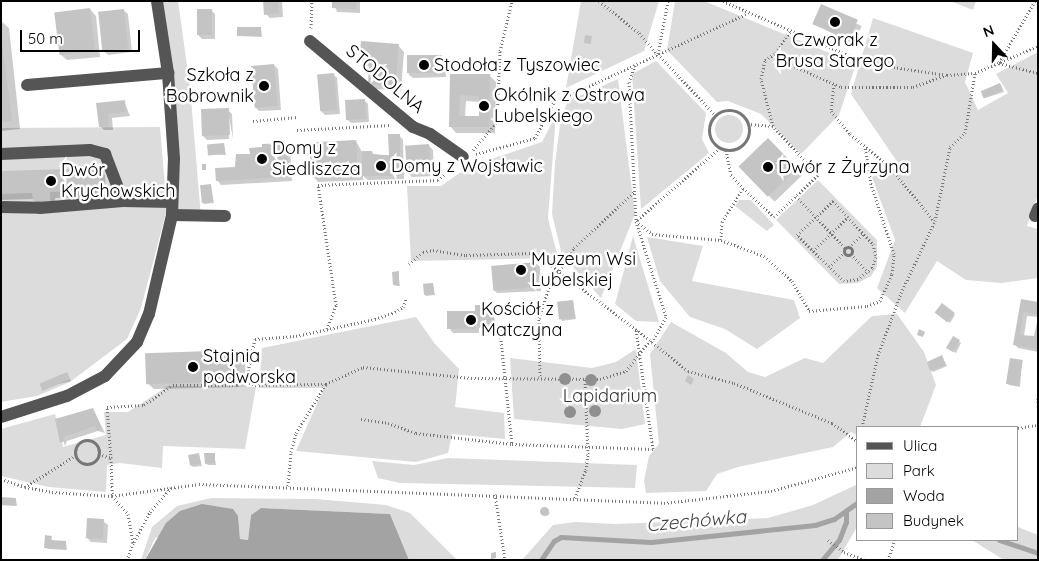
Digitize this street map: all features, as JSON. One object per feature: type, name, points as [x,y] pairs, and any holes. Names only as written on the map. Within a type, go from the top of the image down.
[{"type":"street","points":[[1,417],[67,396],[104,376],[137,342],[149,314],[172,209],[174,159],[168,73],[157,1]]},
{"type":"street","name":"STODOLNA","points":[[310,41],[410,124],[463,157]]},
{"type":"street","points":[[27,85],[168,73]]},
{"type":"street","points":[[1,154],[90,150],[105,154],[123,201]]},
{"type":"street","points":[[1,207],[40,208],[123,201],[226,216]]},
{"type":"path","points":[[310,41],[312,1]]},
{"type":"path","points":[[326,329],[336,305],[318,186],[438,180],[478,146],[497,122],[500,52],[512,1]]},
{"type":"path","points":[[599,1],[639,33],[715,115]]},
{"type":"path","points":[[658,54],[668,1]]},
{"type":"path","points":[[723,1],[866,63],[947,75],[975,73],[1038,46]]},
{"type":"path","points":[[999,63],[1035,1]]},
{"type":"path","points":[[463,157],[535,138],[554,102],[748,13]]},
{"type":"path","points":[[726,150],[731,175],[774,217],[818,175],[772,126],[761,79],[765,60],[776,53],[791,30]]},
{"type":"path","points":[[776,53],[791,65],[841,87],[913,87],[947,75]]},
{"type":"path","points":[[999,63],[1038,73]]},
{"type":"path","points":[[133,543],[128,514],[112,496],[107,407],[144,405],[173,385],[237,385],[246,381],[255,385],[326,384],[341,380],[363,367],[472,378],[540,376],[600,379],[626,371],[651,341],[666,317],[636,222],[629,82],[635,65]]},
{"type":"path","points":[[862,426],[878,355],[902,292],[935,221],[950,147],[965,132],[975,73]]},
{"type":"path","points":[[834,84],[831,111],[865,146],[890,167],[935,221]]},
{"type":"path","points":[[749,124],[744,144],[726,150],[720,148],[709,133],[715,115],[726,110],[738,111],[749,124],[772,126]]},
{"type":"path","points":[[253,121],[297,117]]},
{"type":"path","points":[[297,130],[410,124]]},
{"type":"path","points":[[636,222],[652,234],[722,240],[764,256],[792,282],[809,311],[867,306],[880,301],[892,274],[894,254],[871,184],[865,146]]},
{"type":"path","points":[[636,222],[720,148]]},
{"type":"path","points":[[722,240],[722,222],[743,188]]},
{"type":"path","points":[[540,376],[539,318],[550,285],[574,248],[595,226],[635,192]]},
{"type":"path","points":[[796,196],[868,272]]},
{"type":"path","points":[[833,201],[848,217],[864,232],[875,250],[875,263],[868,272],[858,279],[844,281],[797,235],[833,201]]},
{"type":"path","points":[[813,251],[848,217]]},
{"type":"path","points":[[829,267],[864,232]]},
{"type":"path","points":[[409,264],[423,252],[433,250],[466,255],[535,253],[636,329],[688,371],[734,383],[832,423],[856,441]]},
{"type":"path","points":[[844,253],[851,254]]},
{"type":"path","points":[[246,381],[255,339],[296,336],[395,312],[403,307],[406,300]]},
{"type":"path","points":[[361,419],[388,423],[416,433],[512,444],[653,449],[636,329]]},
{"type":"path","points":[[500,330],[512,444]]},
{"type":"path","points":[[575,498],[586,470],[588,447],[585,378]]},
{"type":"path","points":[[288,486],[291,452],[296,433],[326,384]]},
{"type":"path","points":[[1038,398],[1038,406]]},
{"type":"path","points":[[1019,428],[1038,425]]},
{"type":"path","points":[[86,440],[96,443],[99,454],[88,464],[80,462],[76,455],[77,445],[86,440]]},
{"type":"path","points":[[99,454],[111,458]]},
{"type":"path","points":[[25,486],[76,455]]},
{"type":"path","points":[[1,478],[52,492],[112,496],[200,484],[495,494],[664,503],[771,491],[856,466]]},
{"type":"path","points":[[126,560],[150,512],[172,488]]},
{"type":"path","points":[[495,494],[504,560]]},
{"type":"path","points":[[828,540],[844,552],[865,560]]},
{"type":"path","points":[[888,560],[895,541]]},
{"type":"green space","points":[[157,1],[178,1],[190,87],[201,217],[172,215]]},
{"type":"green space","points":[[581,1],[659,1],[644,51],[566,88]]},
{"type":"green space","points":[[675,1],[704,1],[856,64],[839,115],[801,154],[761,114],[728,101],[717,102],[667,50]]},
{"type":"green space","points":[[950,1],[976,1],[973,10]]},
{"type":"green space","points":[[873,18],[973,53],[965,82],[978,110],[1008,93],[996,74],[1038,52],[1038,195],[1027,226],[1038,229],[1038,278],[1001,283],[966,280],[937,261],[905,313],[877,288],[895,240],[872,177],[900,166],[851,94]]},
{"type":"green space","points":[[656,61],[706,113],[702,139],[709,153],[641,209],[632,74]]},
{"type":"green space","points":[[618,79],[635,214],[601,298],[562,255],[552,214],[555,163],[561,118],[568,101]]},
{"type":"green space","points":[[556,115],[548,218],[558,258],[411,261],[407,186],[441,186],[468,167],[542,142]]},
{"type":"green space","points":[[729,115],[739,119],[743,129],[739,139],[729,143],[719,139],[715,129],[719,119]]},
{"type":"green space","points":[[160,127],[167,209],[141,308],[127,339],[70,382],[37,396],[1,402],[1,128]]},
{"type":"green space","points":[[818,180],[877,240],[877,267],[871,276],[858,283],[839,284],[776,220]]},
{"type":"green space","points":[[739,200],[751,200],[774,225],[767,231],[735,206]]},
{"type":"green space","points":[[633,236],[659,322],[636,321],[615,304]]},
{"type":"green space","points":[[647,237],[703,246],[692,281],[794,300],[800,318],[757,349],[725,329],[690,317],[660,281]]},
{"type":"green space","points":[[897,314],[924,352],[936,385],[920,426],[856,426],[856,435],[851,432],[833,447],[738,467],[717,474],[706,491],[646,493],[644,481],[649,456],[659,444],[650,354],[671,322],[726,353],[748,372],[765,377],[805,358],[823,363],[872,316]]},
{"type":"green space","points":[[416,317],[435,344],[459,369],[455,407],[504,413],[505,439],[452,434],[448,453],[416,462],[296,451],[324,388],[259,388],[262,348]]},
{"type":"green space","name":"Lapidarium","points":[[636,349],[645,424],[622,429],[514,419],[510,358],[592,368],[616,362]]},
{"type":"green space","points":[[168,386],[256,387],[245,449],[163,446],[162,468],[120,463],[107,465],[106,492],[49,487],[1,476],[1,429],[55,414],[63,447],[106,435],[104,412],[128,412]]},
{"type":"green space","points":[[448,458],[637,465],[635,488],[400,483],[378,478],[372,461],[414,465]]},
{"type":"green space","points":[[856,485],[856,528],[838,560],[522,560],[553,525],[575,522],[615,524],[768,518],[813,505]]},
{"type":"green space","points":[[211,498],[316,499],[386,505],[410,513],[457,560],[409,560],[390,514],[261,508],[251,515],[248,540],[240,539],[238,516],[155,538],[145,560],[141,560],[152,527],[177,506]]},
{"type":"green space","points":[[1019,527],[1038,535],[1038,560],[1004,560],[974,541],[1019,541]]},
{"type":"water","points":[[202,504],[233,509],[238,516],[240,539],[248,540],[251,515],[261,508],[390,514],[409,560],[145,560],[166,523],[180,511]]},
{"type":"building","points":[[263,1],[278,1],[279,13],[264,15]]},
{"type":"building","points":[[332,1],[357,1],[356,9],[332,8]]},
{"type":"building","name":"Czworak z Brusa Starego","points":[[821,4],[858,20],[849,40],[812,24]]},
{"type":"building","points":[[90,8],[95,51],[60,55],[54,12]]},
{"type":"building","points":[[124,9],[128,49],[102,51],[98,12]]},
{"type":"building","points":[[197,9],[212,9],[212,35],[197,35]]},
{"type":"building","points":[[237,27],[261,27],[261,36],[237,36]]},
{"type":"building","points":[[1,34],[12,121],[1,122]]},
{"type":"building","points":[[585,35],[592,36],[591,44],[584,43]]},
{"type":"building","points":[[361,41],[399,44],[395,86],[368,84],[369,62],[359,61]]},
{"type":"building","name":"Stodoła z Tyszowiec","points":[[407,55],[442,55],[442,73],[407,73]]},
{"type":"building","name":"Szkoła z Bobrownik","points":[[274,64],[278,106],[255,108],[251,66]]},
{"type":"building","points":[[334,73],[337,110],[320,111],[317,74]]},
{"type":"building","name":"Okólnik z Ostrowa Lubelskiego","points":[[450,74],[490,74],[489,127],[449,127]],"holes":[[[460,95],[479,96],[479,116],[459,116]]]},
{"type":"building","points":[[1000,83],[1003,90],[984,99],[981,91]]},
{"type":"building","points":[[365,99],[366,119],[346,120],[345,100]]},
{"type":"building","points":[[125,100],[126,112],[108,114],[109,126],[99,127],[96,103]]},
{"type":"building","points":[[229,108],[230,135],[202,136],[201,109]]},
{"type":"building","name":"Domy z Wojsławic","points":[[388,134],[400,134],[400,176],[362,176],[362,151],[372,151],[373,155],[389,155]]},
{"type":"building","name":"Dwór z Żyrzyna","points":[[768,138],[797,168],[768,197],[739,166]]},
{"type":"building","points":[[356,140],[358,174],[311,176],[309,142]]},
{"type":"building","points":[[224,143],[225,154],[208,155],[207,144]]},
{"type":"building","name":"Domy z Siedliszcza","points":[[287,143],[288,177],[216,181],[215,168],[235,167],[236,154],[250,154],[249,148],[262,147],[262,144]]},
{"type":"building","points":[[429,144],[431,172],[407,174],[405,146]]},
{"type":"building","points":[[202,164],[206,164],[206,170],[202,170]]},
{"type":"building","name":"Dwór Krychowskich","points":[[100,168],[101,190],[50,192],[50,201],[33,201],[32,193],[1,194],[1,171]]},
{"type":"building","points":[[211,184],[213,202],[202,203],[200,185]]},
{"type":"building","points":[[536,262],[538,287],[493,291],[491,266]]},
{"type":"building","points":[[399,271],[399,285],[393,285],[392,272]]},
{"type":"building","points":[[433,283],[434,294],[424,295],[423,284]]},
{"type":"building","points":[[1021,299],[1038,302],[1038,315],[1023,312],[1020,335],[1034,336],[1038,318],[1038,349],[1013,345]]},
{"type":"building","points":[[573,300],[575,318],[559,320],[557,302]]},
{"type":"building","points":[[942,303],[955,313],[947,322],[935,312]]},
{"type":"building","name":"Kościół z Matczyna","points":[[475,305],[491,305],[495,324],[476,324],[476,329],[447,329],[447,311],[475,311]]},
{"type":"building","points":[[919,329],[925,332],[923,337],[917,335]]},
{"type":"building","points":[[953,336],[960,340],[953,352],[946,348]]},
{"type":"building","name":"Stajnia podworska","points":[[239,350],[240,381],[146,384],[145,353]]},
{"type":"building","points":[[942,355],[946,365],[930,371],[927,362]]},
{"type":"building","points":[[1010,358],[1023,360],[1019,386],[1006,384]]},
{"type":"building","points":[[67,372],[70,379],[43,391],[39,384]]},
{"type":"building","points":[[688,375],[694,379],[691,385],[685,381]]},
{"type":"building","points":[[93,408],[102,429],[97,431],[95,426],[63,437],[65,441],[60,443],[55,419]]},
{"type":"building","points":[[199,453],[201,464],[190,466],[188,455]]},
{"type":"building","points":[[204,453],[215,453],[215,463],[205,464]]},
{"type":"building","points":[[1,497],[16,498],[15,506],[1,505]]},
{"type":"building","points":[[544,507],[548,511],[544,515],[540,511]]},
{"type":"building","points":[[87,518],[104,519],[103,539],[86,538]]},
{"type":"building","points":[[45,535],[52,536],[51,540],[66,541],[66,549],[44,548]]},
{"type":"building","points":[[496,552],[496,558],[491,559],[491,553]]},
{"type":"waterway","name":"Czechówka","points":[[541,560],[554,541],[561,537],[651,542],[815,525],[834,519],[856,503]]},
{"type":"waterway","points":[[822,560],[839,540],[846,522],[846,511]]},
{"type":"waterway","name":"Czechówka","points":[[1002,541],[1038,553]]},
{"type":"place","name":"Czworak z Brusa Starego","points":[[835,22]]},
{"type":"place","name":"Stodoła z Tyszowiec","points":[[424,65]]},
{"type":"place","name":"Szkoła z Bobrownik","points":[[264,86]]},
{"type":"place","name":"Okólnik z Ostrowa Lubelskiego","points":[[484,106]]},
{"type":"place","name":"Domy z Siedliszcza","points":[[262,159]]},
{"type":"place","name":"Domy z Wojsławic","points":[[381,166]]},
{"type":"place","name":"Dwór z Żyrzyna","points":[[768,167]]},
{"type":"place","name":"Dwór Krychowskich","points":[[51,181]]},
{"type":"place","name":"Muzeum Wsi Lubelskiej","points":[[521,270]]},
{"type":"place","name":"Kościół z Matczyna","points":[[471,320]]},
{"type":"place","name":"Stajnia podworska","points":[[193,367]]}]
